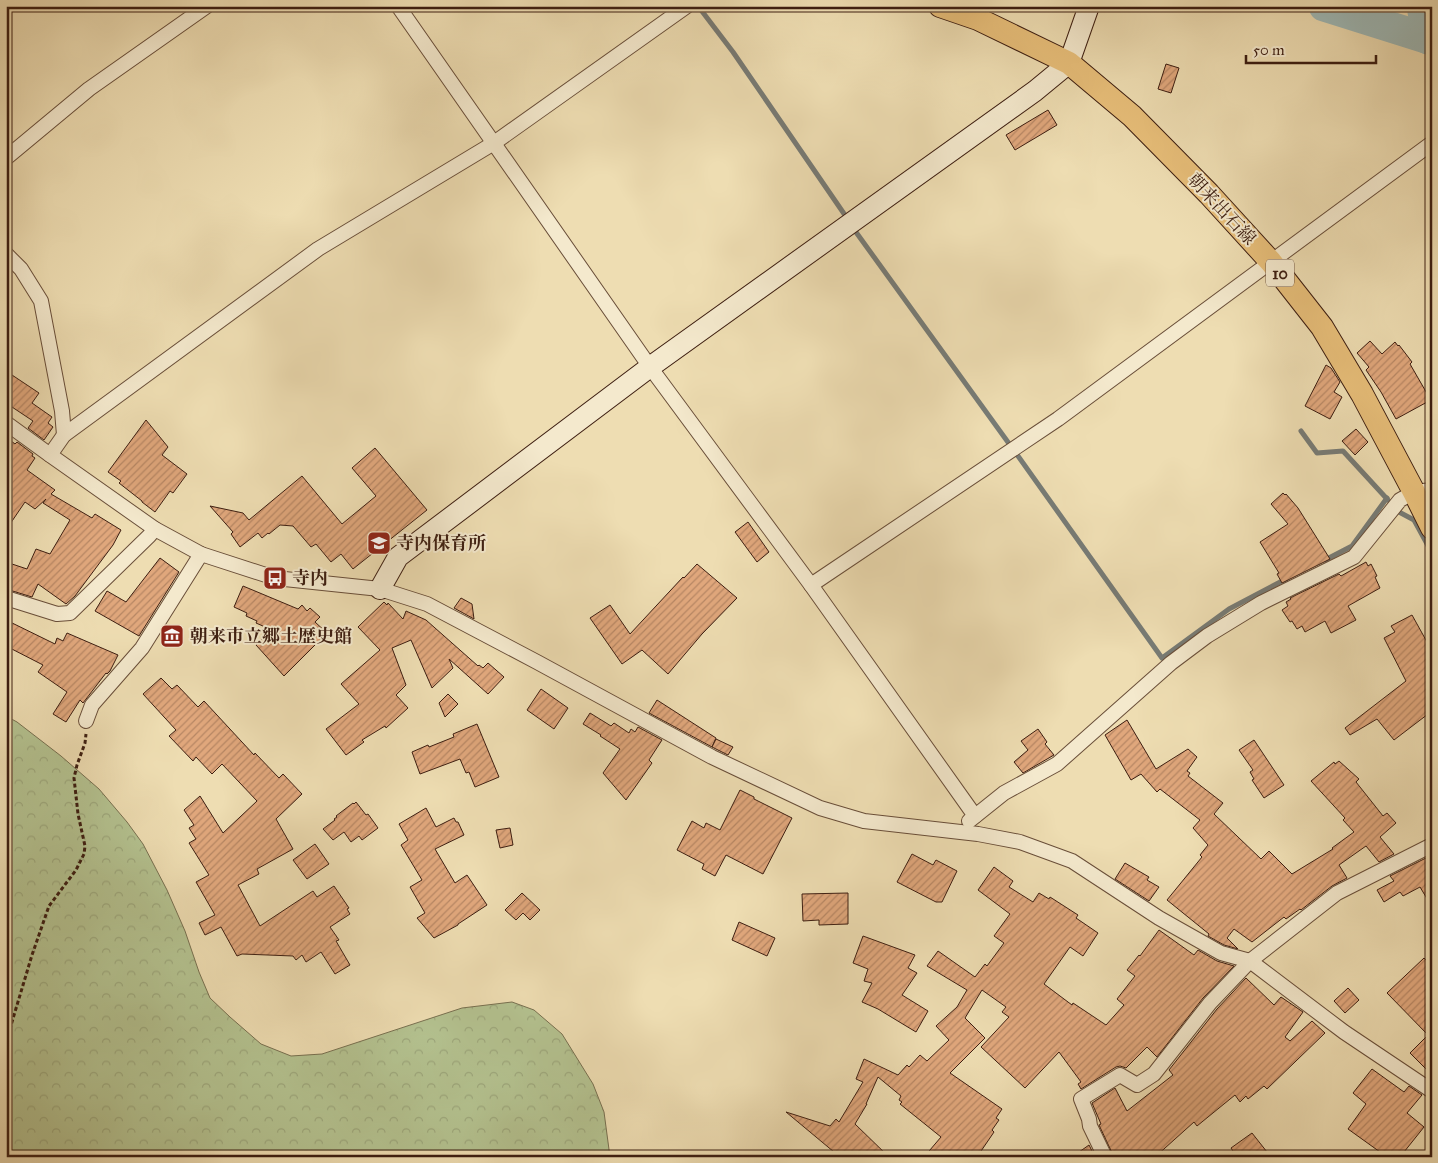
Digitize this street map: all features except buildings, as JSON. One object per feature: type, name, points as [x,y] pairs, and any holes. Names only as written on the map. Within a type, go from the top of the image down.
[{"type":"main road","name":"朝来出石線","points":[[940,6],[978,19],[1069,63],[1132,116],[1209,194],[1271,262],[1322,327],[1423,491],[1432,528]]},
{"type":"street","points":[[6,158],[89,89],[207,6]]},
{"type":"street","points":[[398,6],[650,367],[811,585],[975,816]]},
{"type":"street","points":[[50,455],[64,435],[318,249],[494,143],[687,6]]},
{"type":"street","points":[[380,589],[398,557],[650,367],[1035,92],[1069,63],[1088,9]]},
{"type":"street","points":[[811,585],[1058,419],[1432,143]]},
{"type":"street","points":[[6,254],[21,269],[41,301],[62,411],[64,435]]},
{"type":"street","points":[[6,422],[155,529],[202,554],[275,578],[380,589],[427,604],[712,757],[820,808],[864,821],[978,834],[1020,842],[1072,862],[1159,918],[1221,953],[1250,962],[1344,1032],[1432,1090]]},
{"type":"street","points":[[957,832],[1004,793],[1057,764],[1171,663],[1206,636],[1261,603],[1354,557],[1400,500],[1423,491]]},
{"type":"street","points":[[6,598],[57,614],[70,613],[155,529]]},
{"type":"street","points":[[86,721],[92,705],[142,648],[202,554]]},
{"type":"street","points":[[1105,1157],[1090,1126],[1081,1099],[1120,1075],[1137,1085],[1154,1074],[1210,1003],[1250,962],[1338,893],[1432,845]]},
{"type":"path","points":[[6,1042],[49,906],[76,870],[84,854],[85,846],[78,814],[74,778],[85,743],[86,721]]},
{"type":"green space","points":[[6,716],[17,722],[61,756],[99,789],[127,822],[143,844],[167,890],[185,931],[210,998],[261,1044],[291,1056],[322,1054],[462,1008],[512,1002],[534,1010],[562,1034],[593,1084],[604,1112],[610,1157],[6,1157]]},
{"type":"waterway","points":[[698,6],[733,52],[849,221]]},
{"type":"waterway","points":[[1324,6],[1432,40]]},
{"type":"waterway","points":[[1422,6],[1428,39]]},
{"type":"waterway","points":[[853,228],[1162,658],[1229,609],[1286,579]]},
{"type":"waterway","points":[[1301,431],[1317,453],[1343,451],[1388,500]]},
{"type":"waterway","points":[[1325,560],[1352,546],[1387,498]]},
{"type":"waterway","points":[[1396,508],[1399,512],[1414,520],[1432,553]]},
{"type":"place","name":"寺内保育所","points":[[379,543]]},
{"type":"place","name":"寺内","points":[[275,578]]},
{"type":"place","name":"朝来市立郷土歴史館","points":[[172,636]]}]
